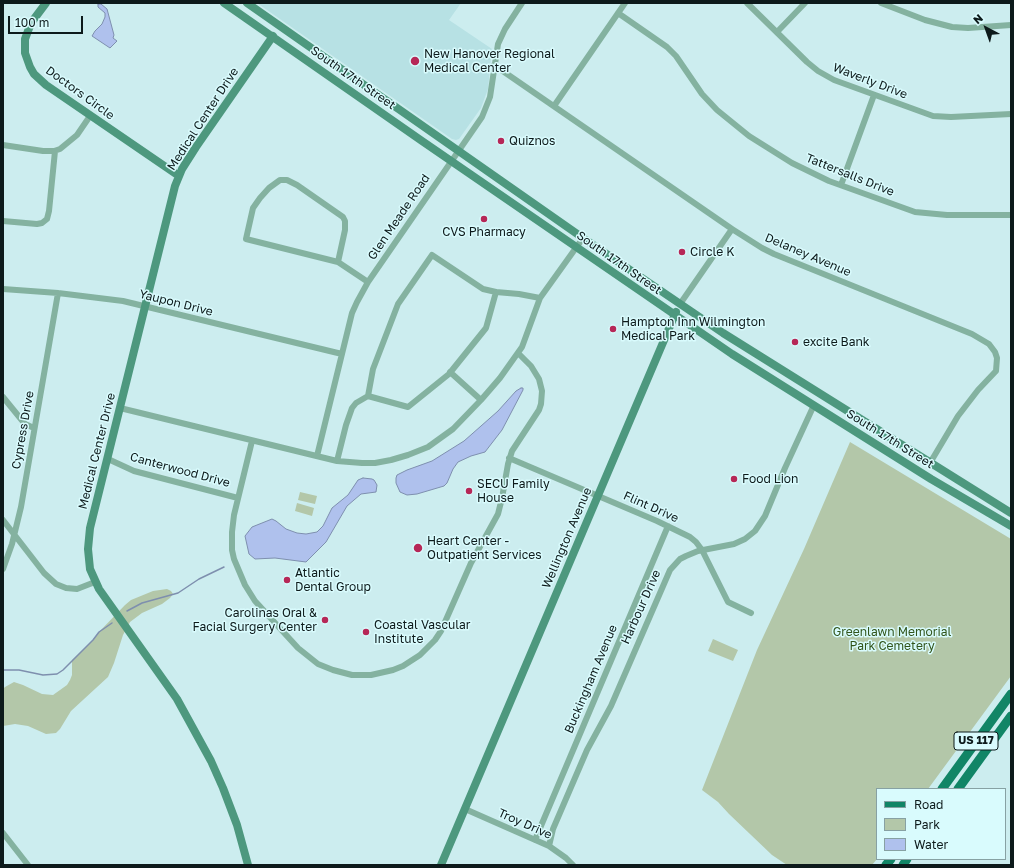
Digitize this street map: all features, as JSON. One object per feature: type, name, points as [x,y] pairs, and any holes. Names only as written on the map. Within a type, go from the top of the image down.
[{"type":"main road","name":"Doctors Circle","points":[[46,3],[35,16],[27,31],[24,46],[27,61],[38,79],[178,176]]},
{"type":"main road","name":"South 17th Street","points":[[224,3],[674,316],[931,479],[1011,526]]},
{"type":"main road","name":"South 17th Street","points":[[247,3],[680,304],[749,350],[1011,513]]},
{"type":"main road","name":"Medical Center Drive","points":[[248,865],[240,835],[218,774],[177,699],[95,582],[89,563],[88,544],[120,408],[178,176],[196,147],[273,36]]},
{"type":"main road","name":"Wellington Avenue","points":[[441,865],[597,495],[680,304]]},
{"type":"main road","name":"US 117","points":[[943,788],[1011,694]]},
{"type":"main road","name":"US 117","points":[[959,788],[1010,720]]},
{"type":"street","name":"Glen Meade Road","points":[[317,456],[352,313],[368,282],[487,108],[496,53],[502,35],[522,3]]},
{"type":"street","points":[[554,106],[625,3]]},
{"type":"street","name":"Waverly Drive","points":[[747,3],[807,62],[825,76],[923,113],[942,117],[1011,114]]},
{"type":"street","points":[[777,32],[805,3]]},
{"type":"street","points":[[881,3],[924,20],[952,27],[968,28],[1011,25]]},
{"type":"street","name":"Tattersalls Drive","points":[[618,13],[667,47],[683,65],[708,102],[749,136],[792,162],[841,185],[920,213],[947,215],[1011,215]]},
{"type":"street","points":[[273,36],[280,26]]},
{"type":"street","name":"Delaney Avenue","points":[[494,65],[747,239],[774,254],[972,334],[989,344],[995,352],[997,358],[996,371],[978,390],[958,416],[930,463]]},
{"type":"street","points":[[841,185],[874,95]]},
{"type":"street","points":[[3,145],[42,151],[56,150],[65,146],[72,139],[90,116]]},
{"type":"street","points":[[3,221],[37,224],[42,223],[47,219],[56,150]]},
{"type":"street","points":[[338,262],[345,230],[345,221],[343,217],[297,185],[285,179],[275,183],[256,202],[253,208],[246,239],[338,262],[368,282]]},
{"type":"street","name":"Wellington Avenue","points":[[680,304],[732,229]]},
{"type":"street","points":[[120,408],[337,461],[375,463],[391,460],[418,451],[444,436],[462,420],[500,378],[518,353],[528,334],[540,298],[583,238]]},
{"type":"street","points":[[337,461],[352,408],[356,403],[368,396],[373,369],[396,310],[432,255],[483,289],[540,298]]},
{"type":"street","name":"Yaupon Drive","points":[[3,289],[58,293],[108,299],[145,306],[342,354]]},
{"type":"street","points":[[368,396],[408,407],[450,372],[486,328],[496,292]]},
{"type":"street","name":"Cypress Drive","points":[[3,569],[14,536],[58,293]]},
{"type":"street","points":[[238,498],[232,523],[232,550],[236,567],[255,601],[298,648],[318,664],[338,672],[352,675],[380,674],[398,668],[416,658],[427,649],[441,631],[471,563],[498,514],[509,458],[539,410],[542,398],[541,386],[536,373],[518,353]]},
{"type":"street","points":[[450,372],[481,400]]},
{"type":"street","points":[[3,397],[24,424],[34,428]]},
{"type":"street","name":"Harbour Drive","points":[[548,846],[587,750],[611,706],[668,574],[674,564],[686,556],[702,550],[734,544],[750,535],[758,527],[765,516],[814,405]]},
{"type":"street","name":"Canterwood Drive","points":[[108,458],[134,471],[238,498],[252,441]]},
{"type":"street","name":"Flint Drive","points":[[509,458],[597,495],[690,537],[702,550],[728,602],[751,613]]},
{"type":"street","points":[[3,520],[44,573],[56,584],[66,588],[77,589],[95,582]]},
{"type":"street","name":"Buckingham Avenue","points":[[535,840],[668,526]]},
{"type":"street","points":[[998,712],[1010,720]]},
{"type":"street","name":"Troy Drive","points":[[465,809],[548,846],[566,858],[573,865]]},
{"type":"street","points":[[3,833],[28,865]]},
{"type":"shaded area","name":"New Hanover Regional Medical Center","points":[[257,3],[461,3],[449,20],[492,49],[488,89],[481,108],[459,139],[452,139]]},
{"type":"green space","name":"Greenlawn Memorial Park Cemetery","points":[[850,442],[1011,539],[1011,676],[929,788],[876,788],[876,860],[872,865],[787,865],[772,855],[718,802],[702,790],[757,650],[804,549]]},
{"type":"green space","points":[[300,492],[317,496],[315,504],[298,500]]},
{"type":"green space","points":[[297,503],[314,508],[312,516],[295,511]]},
{"type":"green space","points":[[167,589],[173,594],[170,598],[162,604],[142,613],[130,622],[123,635],[108,677],[71,711],[56,733],[46,734],[28,726],[15,724],[3,726],[3,689],[5,687],[14,682],[42,694],[53,695],[67,685],[70,680],[72,675],[72,660],[93,640],[125,605],[131,600],[153,591]]},
{"type":"green space","points":[[713,639],[738,650],[733,661],[708,651]]},
{"type":"water","points":[[98,4],[101,4],[107,9],[114,35],[113,38],[117,41],[110,48],[92,36],[102,24],[105,17],[105,13],[98,7]]},
{"type":"water","points":[[523,388],[523,390],[502,430],[485,452],[458,462],[444,486],[417,494],[407,495],[400,492],[396,483],[397,475],[432,461],[464,441],[498,411],[516,391]]},
{"type":"water","points":[[363,478],[374,480],[377,485],[376,492],[361,494],[347,506],[326,542],[306,562],[275,558],[255,559],[249,554],[245,536],[252,527],[272,519],[286,529],[297,533],[306,534],[317,532],[323,526],[332,508],[348,495],[358,480]]},
{"type":"waterway","points":[[127,611],[142,603],[178,593],[199,579],[224,567]]},
{"type":"waterway","points":[[3,670],[19,670],[43,675],[57,674],[63,670],[99,632],[112,623]]},
{"type":"place","name":"New Hanover Regional Medical Center","points":[[415,61]]},
{"type":"place","name":"Quiznos","points":[[501,141]]},
{"type":"place","name":"CVS Pharmacy","points":[[484,219]]},
{"type":"place","name":"Circle K","points":[[682,252]]},
{"type":"place","name":"Hampton Inn Wilmington Medical Park","points":[[613,329]]},
{"type":"place","name":"excite Bank","points":[[795,342]]},
{"type":"place","name":"Food Lion","points":[[734,479]]},
{"type":"place","name":"SECU Family House","points":[[469,491]]},
{"type":"place","name":"Heart Center - Outpatient Services","points":[[418,548]]},
{"type":"place","name":"Atlantic Dental Group","points":[[287,580]]},
{"type":"place","name":"Carolinas Oral & Facial Surgery Center","points":[[325,620]]},
{"type":"place","name":"Coastal Vascular Institute","points":[[366,632]]}]
